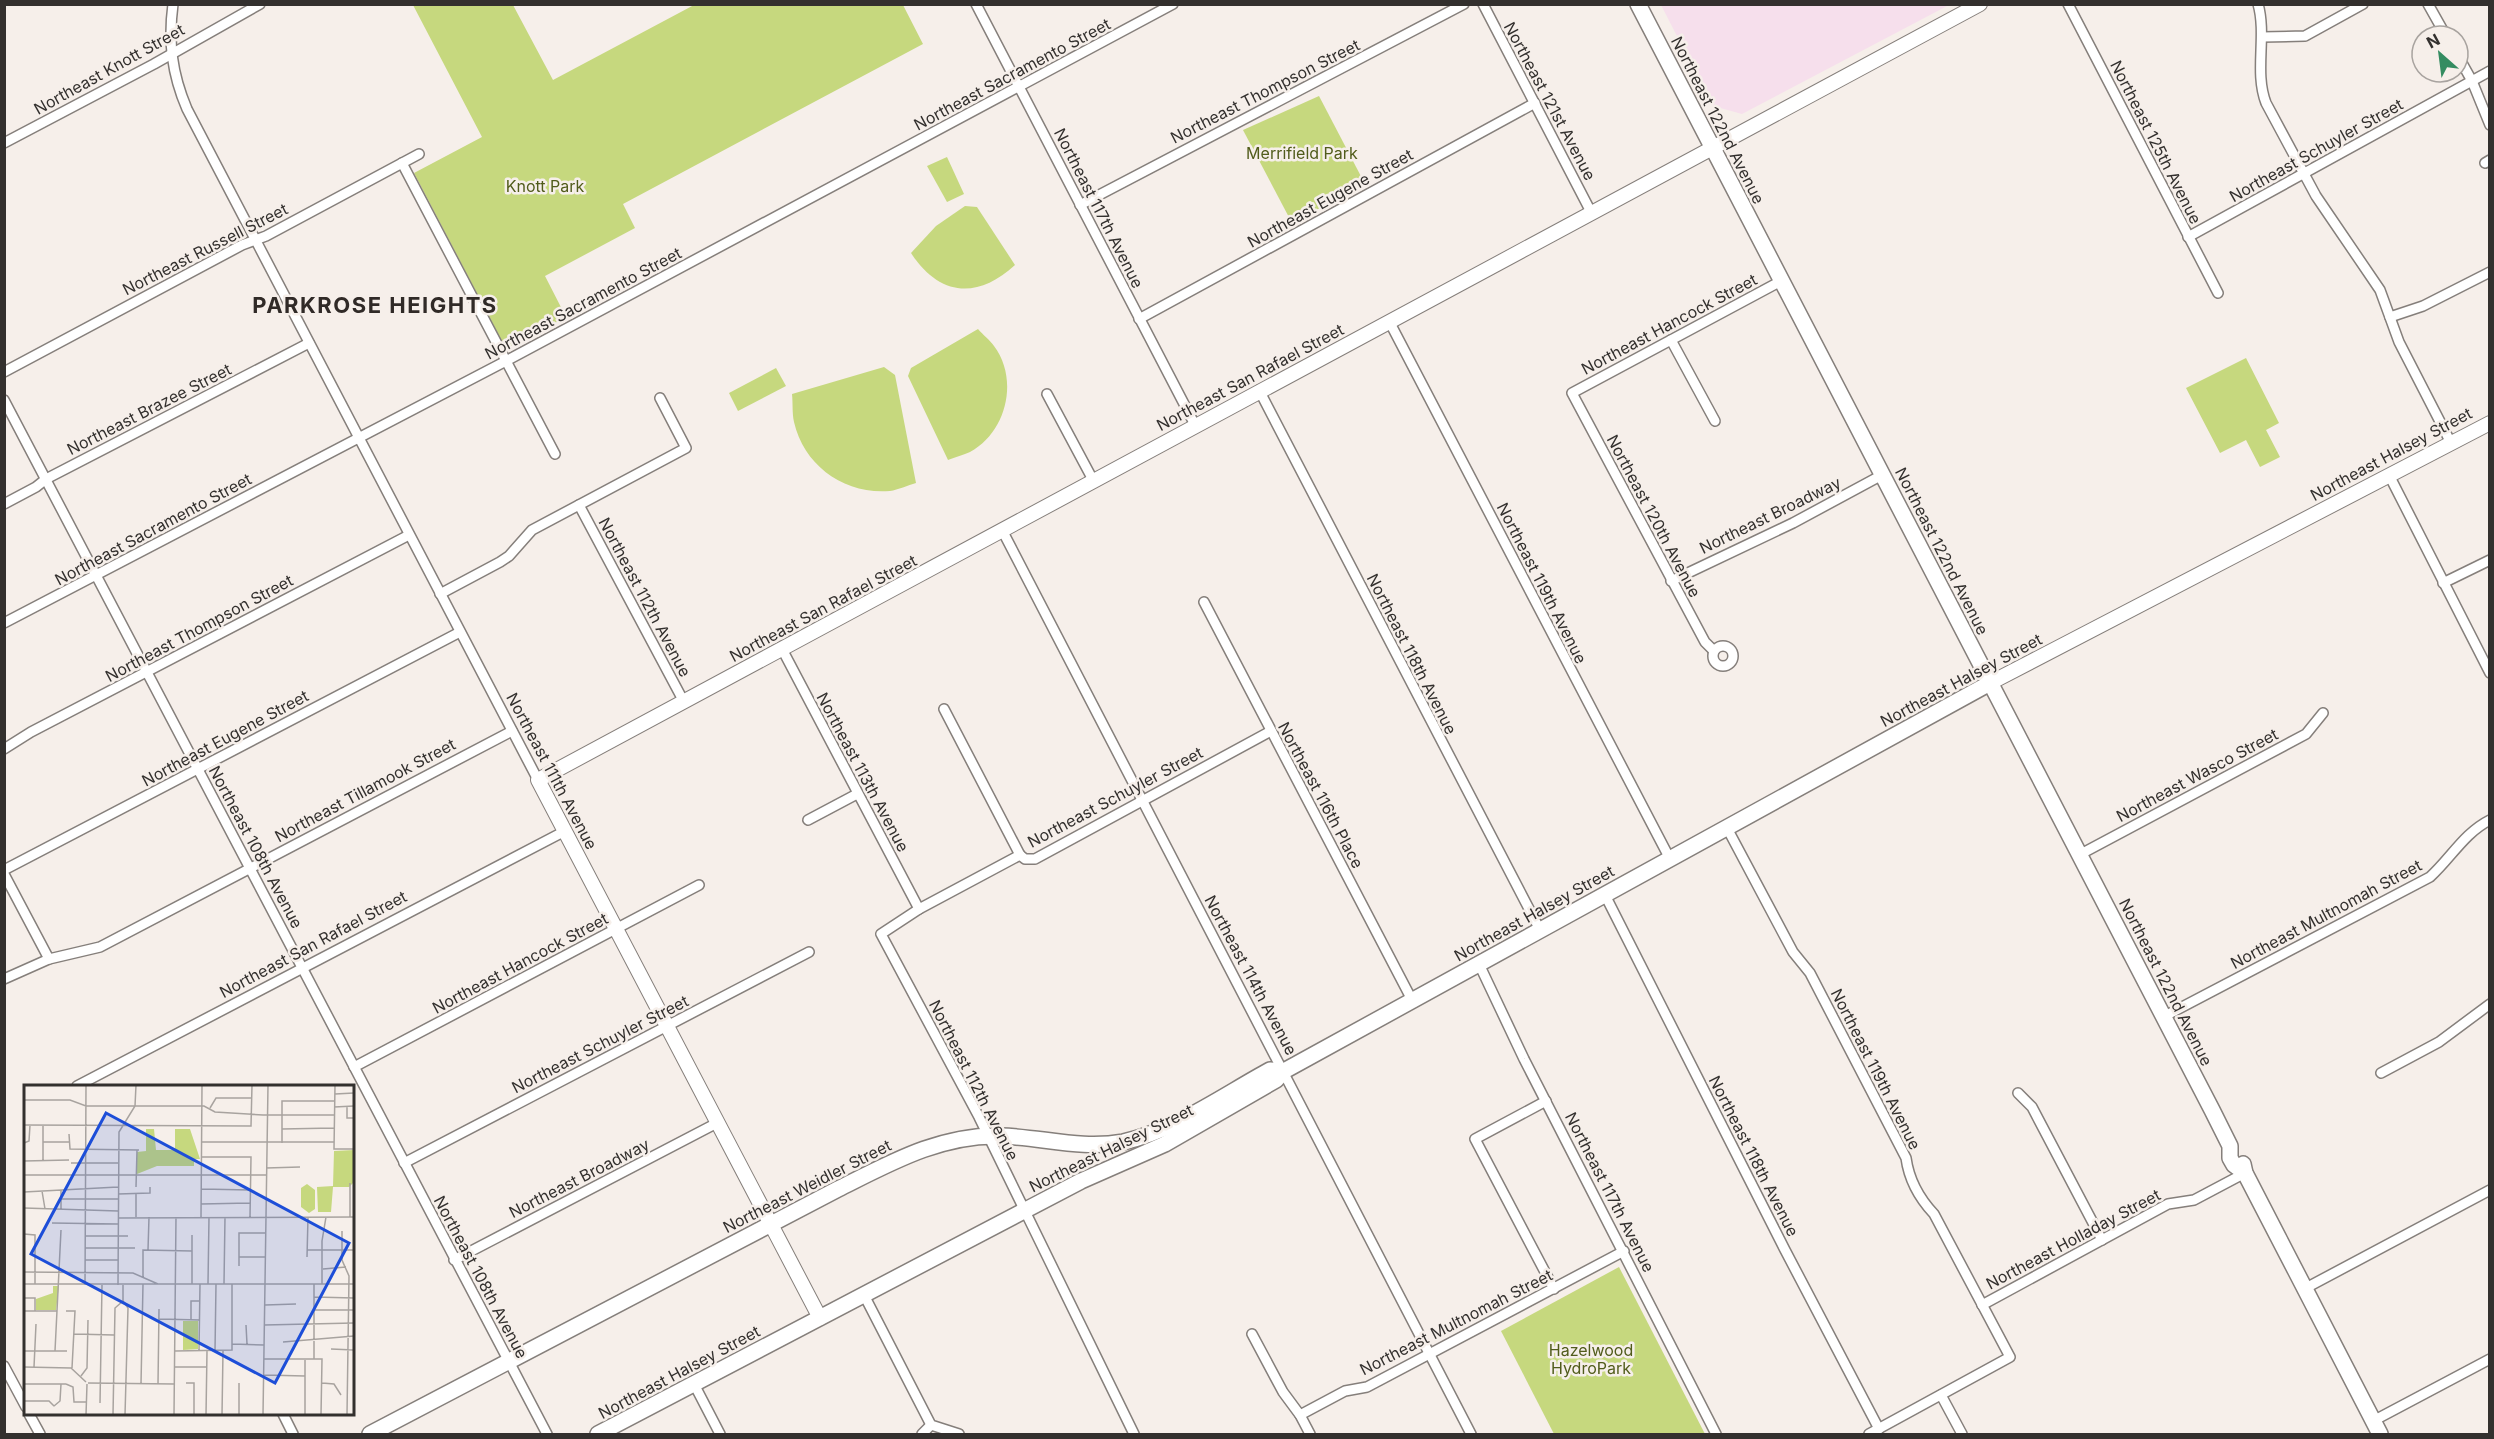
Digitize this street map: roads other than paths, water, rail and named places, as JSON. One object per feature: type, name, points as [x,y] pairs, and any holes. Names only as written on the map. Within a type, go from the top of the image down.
[{"type":"main road","name":"Northeast 122nd Avenue","points":[[1638,4],[2163,1017],[2229,1146],[2230,1158],[2234,1165],[2245,1173],[2376,1428]]},
{"type":"main road","name":"Northeast Halsey Street","points":[[598,1434],[1081,1181],[1165,1144],[1276,1080],[1284,1071],[1990,683]]},
{"type":"main road","name":"Northeast Weidler Street","points":[[370,1434],[916,1151],[938,1144],[986,1136],[1082,1145],[1120,1142],[1164,1129],[1270,1070],[1284,1071]]},
{"type":"street","name":"Northeast 111th Avenue","points":[[173,4],[171,54],[177,83],[187,109],[820,1318]]},
{"type":"street","name":"Northeast Knott Street","points":[[4,143],[260,4]]},
{"type":"street","name":"Northeast 117th Avenue","points":[[976,4],[1195,425]]},
{"type":"street","name":"Northeast Sacramento Street","points":[[4,623],[506,362],[1173,4]]},
{"type":"street","name":"Northeast Thompson Street","points":[[1080,205],[1464,4]]},
{"type":"street","name":"Northeast 121st Avenue","points":[[1483,4],[1591,212]]},
{"type":"street","name":"Northeast San Rafael Street","points":[[538,780],[1980,4]]},
{"type":"street","name":"Northeast 125th Avenue","points":[[2067,4],[2218,293]]},
{"type":"street","points":[[2258,4],[2262,18],[2261,91],[2324,210],[2371,275],[2402,348],[2451,443]]},
{"type":"street","points":[[2262,37],[2305,36],[2363,4]]},
{"type":"street","points":[[2428,4],[2439,24]]},
{"type":"street","name":"Northeast Schuyler Street","points":[[2188,237],[2305,175],[2490,71]]},
{"type":"street","points":[[2470,77],[2490,125]]},
{"type":"street","name":"Northeast Eugene Street","points":[[1139,319],[1535,103]]},
{"type":"street","name":"Northeast Russell Street","points":[[4,372],[419,154]]},
{"type":"street","points":[[402,163],[555,454]]},
{"type":"street","points":[[2390,318],[2437,299],[2490,272]]},
{"type":"street","name":"Northeast Hancock Street","points":[[1572,393],[1781,281]]},
{"type":"street","name":"Northeast 119th Avenue","points":[[1389,321],[1670,859]]},
{"type":"street","points":[[1671,340],[1715,421]]},
{"type":"street","name":"Northeast Brazee Street","points":[[4,504],[46,479],[309,344]]},
{"type":"street","name":"Northeast 118th Avenue","points":[[1259,390],[1540,930]]},
{"type":"street","name":"Northeast 120th Avenue","points":[[1572,393],[1671,581],[1705,642],[1714,651]]},
{"type":"street","points":[[1047,394],[1093,480]]},
{"type":"street","points":[[440,594],[509,556],[532,530],[686,448],[660,398]]},
{"type":"street","name":"Northeast 108th Avenue","points":[[4,400],[547,1434]]},
{"type":"street","name":"Northeast Halsey Street","points":[[1990,683],[2490,423]]},
{"type":"street","name":"Northeast Broadway","points":[[1671,581],[1793,523],[1882,475]]},
{"type":"street","points":[[2389,475],[2490,673]]},
{"type":"street","name":"Northeast 112th Avenue","points":[[579,505],[684,702]]},
{"type":"street","name":"Northeast 114th Avenue","points":[[1002,530],[1471,1434]]},
{"type":"street","name":"Northeast Thompson Street","points":[[4,749],[31,732],[409,535]]},
{"type":"street","points":[[2443,584],[2490,560]]},
{"type":"street","name":"Northeast 116th Place","points":[[1204,602],[1412,1000]]},
{"type":"street","name":"Northeast Eugene Street","points":[[4,872],[460,632]]},
{"type":"street","name":"Northeast 113th Avenue","points":[[782,649],[919,909]]},
{"type":"street","points":[[944,709],[1020,855]]},
{"type":"street","name":"Northeast Wasco Street","points":[[2079,855],[2306,734],[2323,713]]},
{"type":"street","name":"Northeast Tillamook Street","points":[[4,979],[49,959],[100,947],[512,731]]},
{"type":"street","name":"Northeast Schuyler Street","points":[[881,934],[919,909],[1020,855],[1025,859],[1035,859],[1271,731]]},
{"type":"street","points":[[808,819],[857,794]]},
{"type":"street","name":"Northeast Multnomah Street","points":[[2163,1017],[2430,877],[2443,866],[2476,826],[2490,820]]},
{"type":"street","name":"Northeast 119th Avenue","points":[[1727,828],[1793,952],[1810,973],[1906,1158],[1908,1173],[1923,1203],[1934,1214],[2010,1357],[1941,1395]]},
{"type":"street","name":"Northeast San Rafael Street","points":[[79,1085],[565,831]]},
{"type":"street","points":[[4,872],[49,959]]},
{"type":"street","name":"Northeast Hancock Street","points":[[354,1067],[699,885]]},
{"type":"street","name":"Northeast 118th Avenue","points":[[1605,895],[1879,1429]]},
{"type":"street","name":"Northeast 112th Avenue","points":[[881,934],[978,1117],[1134,1434]]},
{"type":"street","name":"Northeast Schuyler Street","points":[[404,1163],[809,952]]},
{"type":"street","name":"Northeast 117th Avenue","points":[[1479,964],[1546,1101],[1716,1434]]},
{"type":"street","points":[[2381,1073],[2439,1042],[2490,1004]]},
{"type":"street","points":[[2018,1093],[2032,1107],[2102,1240]]},
{"type":"street","points":[[1546,1101],[1475,1139],[1554,1289]]},
{"type":"street","name":"Northeast Broadway","points":[[454,1260],[717,1123]]},
{"type":"street","name":"Northeast Holladay Street","points":[[1982,1305],[2168,1204],[2194,1200],[2245,1173]]},
{"type":"street","points":[[2304,1289],[2490,1190]]},
{"type":"street","name":"Northeast Multnomah Street","points":[[1300,1414],[1345,1391],[1367,1387],[1624,1251]]},
{"type":"street","points":[[864,1295],[931,1425],[959,1434]]},
{"type":"street","points":[[1252,1334],[1283,1392],[1300,1414],[1310,1434]]},
{"type":"street","points":[[2376,1428],[2490,1359]]},
{"type":"street","points":[[4,1366],[24,1403]]},
{"type":"street","points":[[694,1384],[720,1434]]},
{"type":"street","points":[[1869,1434],[1941,1395],[1962,1434]]},
{"type":"street","points":[[30,1415],[40,1434]]},
{"type":"street","points":[[284,1415],[293,1434]]},
{"type":"street","points":[[922,1434],[931,1425]]},
{"type":"district","name":"PARKROSE HEIGHTS","points":[[375,305]]},
{"type":"park label","name":"Merrifield Park","points":[[1302,153]]},
{"type":"park label","name":"Knott Park","points":[[545,186]]},
{"type":"park label","name":"Hazelwood HydroPark","points":[[1591,1359]]}]
